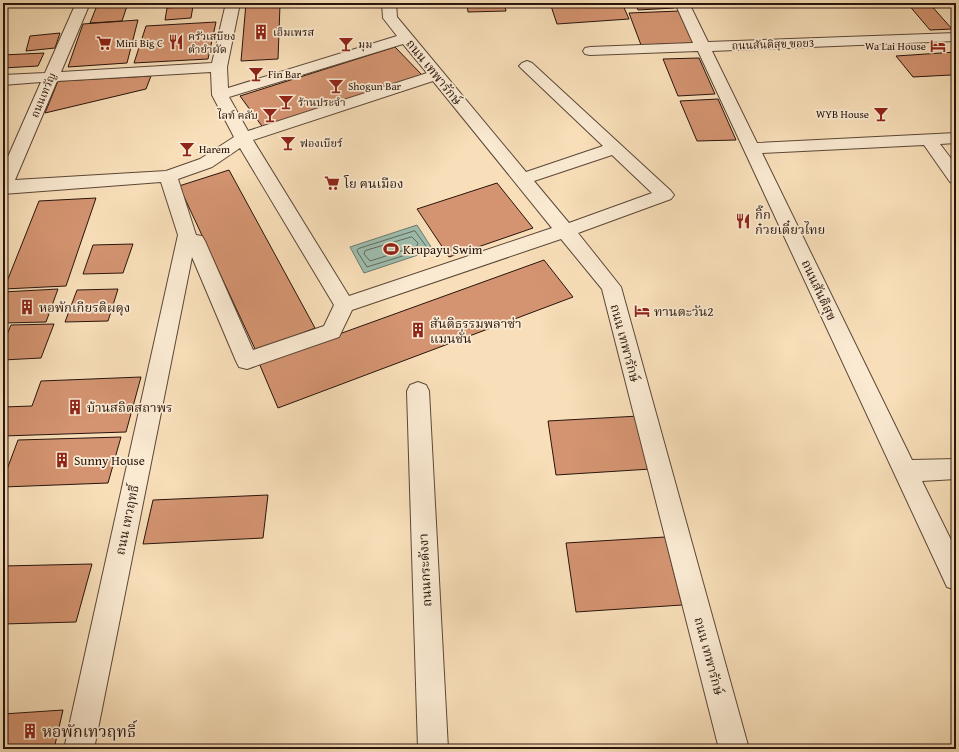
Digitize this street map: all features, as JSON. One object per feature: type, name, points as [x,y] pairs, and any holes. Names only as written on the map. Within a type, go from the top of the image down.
[{"type":"street","name":"ถนนเทวัญ","points":[[3,188],[83,3]]},
{"type":"street","points":[[233,3],[219,67],[220,95],[243,138],[344,305]]},
{"type":"street","name":"ถนน เทพารักษ์","points":[[389,3],[390,18],[611,287],[734,749]]},
{"type":"street","name":"ถนนสันติสุข","points":[[682,3],[956,578]]},
{"type":"street","name":"ถนนสันติสุข ซอย3","points":[[590,50],[956,37]]},
{"type":"street","points":[[220,95],[406,38]]},
{"type":"street","points":[[196,241],[247,361],[332,331],[344,305],[565,231],[665,195],[527,66]]},
{"type":"street","points":[[3,80],[219,67]]},
{"type":"street","points":[[3,188],[168,176],[206,163],[243,138],[436,75]]},
{"type":"street","points":[[752,148],[956,138]]},
{"type":"street","points":[[929,140],[956,178]]},
{"type":"street","points":[[523,179],[615,148]]},
{"type":"street","name":"ถนน เทวฤทธิ์","points":[[79,749],[187,235],[168,176]]},
{"type":"street","name":"ถนนกระดังงา","points":[[418,391],[434,749]]},
{"type":"street","points":[[905,471],[956,469]]},
{"type":"water","name":"Krupayu Swim","points":[[417,225],[433,250],[364,273],[350,247]]},
{"type":"building","points":[[98,3],[128,3],[122,21],[90,23]]},
{"type":"building","name":"เอ็มเพรส","points":[[246,3],[307,3],[280,5],[278,59],[241,61]]},
{"type":"building","points":[[405,3],[441,3],[441,4],[405,6]]},
{"type":"building","points":[[467,3],[504,3],[506,11],[468,12]]},
{"type":"building","points":[[622,3],[629,19],[557,24],[551,6]]},
{"type":"building","points":[[635,3],[672,3],[674,8],[638,10]]},
{"type":"building","points":[[907,3],[929,3],[952,29],[930,30]]},
{"type":"building","points":[[193,6],[191,18],[165,20],[167,8]]},
{"type":"building","points":[[680,11],[694,43],[641,45],[629,13]]},
{"type":"building","name":"Mini Big C","points":[[138,20],[127,63],[68,67],[83,24]]},
{"type":"building","name":"ครัวเสบียง ตำยำผัด","points":[[216,22],[208,59],[134,63],[146,26]]},
{"type":"building","points":[[60,33],[55,48],[26,51],[30,36]]},
{"type":"building","points":[[395,47],[423,76],[264,129],[240,96]]},
{"type":"building","points":[[956,52],[956,81],[951,75],[913,77],[896,56]]},
{"type":"building","points":[[44,53],[38,66],[3,68],[3,55]]},
{"type":"building","points":[[699,58],[715,94],[678,96],[663,59]]},
{"type":"building","points":[[151,76],[146,89],[45,113],[58,81]]},
{"type":"building","points":[[718,99],[736,140],[697,141],[680,101]]},
{"type":"building","points":[[229,170],[315,328],[256,351],[179,186]]},
{"type":"building","points":[[497,183],[533,228],[449,257],[417,209]]},
{"type":"building","points":[[96,198],[66,286],[4,289],[39,201]]},
{"type":"building","points":[[133,244],[123,273],[83,274],[93,245]]},
{"type":"building","name":"สันติธรรมพลาซ่า แมนชั่น","points":[[544,260],[573,297],[278,408],[259,363]]},
{"type":"building","name":"หอพักเกียรติผดุง","points":[[58,289],[46,322],[3,323],[3,292]]},
{"type":"building","points":[[118,289],[108,321],[65,322],[77,290]]},
{"type":"building","points":[[54,324],[41,358],[3,360],[3,344],[11,325]]},
{"type":"building","name":"บ้านสถิตสถาพร","points":[[141,377],[126,432],[3,436],[3,407],[32,406],[41,381]]},
{"type":"building","points":[[639,416],[651,469],[556,475],[548,421]]},
{"type":"building","name":"Sunny House","points":[[121,437],[108,483],[3,487],[3,480],[18,440]]},
{"type":"building","points":[[268,495],[263,538],[143,544],[153,500]]},
{"type":"building","points":[[665,537],[682,605],[576,612],[566,543]]},
{"type":"building","points":[[92,564],[76,622],[3,624],[3,566]]},
{"type":"building","name":"หอพักเทวฤทธิ์","points":[[63,710],[54,749],[3,749],[3,714]]},
{"type":"place","name":"เอ็มเพรส","points":[[261,32]]},
{"type":"place","name":"ครัวเสบียง ตำยำผัด","points":[[176,42]]},
{"type":"place","name":"Mini Big C","points":[[104,43]]},
{"type":"place","name":"มุม","points":[[346,44]]},
{"type":"place","name":"Wa Lai House","points":[[938,46]]},
{"type":"place","name":"Fin Bar","points":[[256,74]]},
{"type":"place","name":"Shogun Bar","points":[[336,86]]},
{"type":"place","name":"ร้านประจำ","points":[[286,102]]},
{"type":"place","name":"WYB House","points":[[881,114]]},
{"type":"place","name":"ไลท์ คลับ","points":[[270,115]]},
{"type":"place","name":"ฟองเบียร์","points":[[288,143]]},
{"type":"place","name":"Harem","points":[[187,149]]},
{"type":"place","name":"โย ฅนเมือง","points":[[332,183]]},
{"type":"place","name":"กิ๊ก ก๋วยเตี๋ยวไทย","points":[[743,221]]},
{"type":"place","name":"Krupayu Swim","points":[[391,249]]},
{"type":"place","name":"หอพักเกียรติผดุง","points":[[27,307]]},
{"type":"place","name":"ทานตะวัน2","points":[[642,311]]},
{"type":"place","name":"สันติธรรมพลาซ่า แมนชั่น","points":[[418,330]]},
{"type":"place","name":"บ้านสถิตสถาพร","points":[[75,407]]},
{"type":"place","name":"Sunny House","points":[[62,460]]},
{"type":"place","name":"หอพักเทวฤทธิ์","points":[[30,731]]}]
